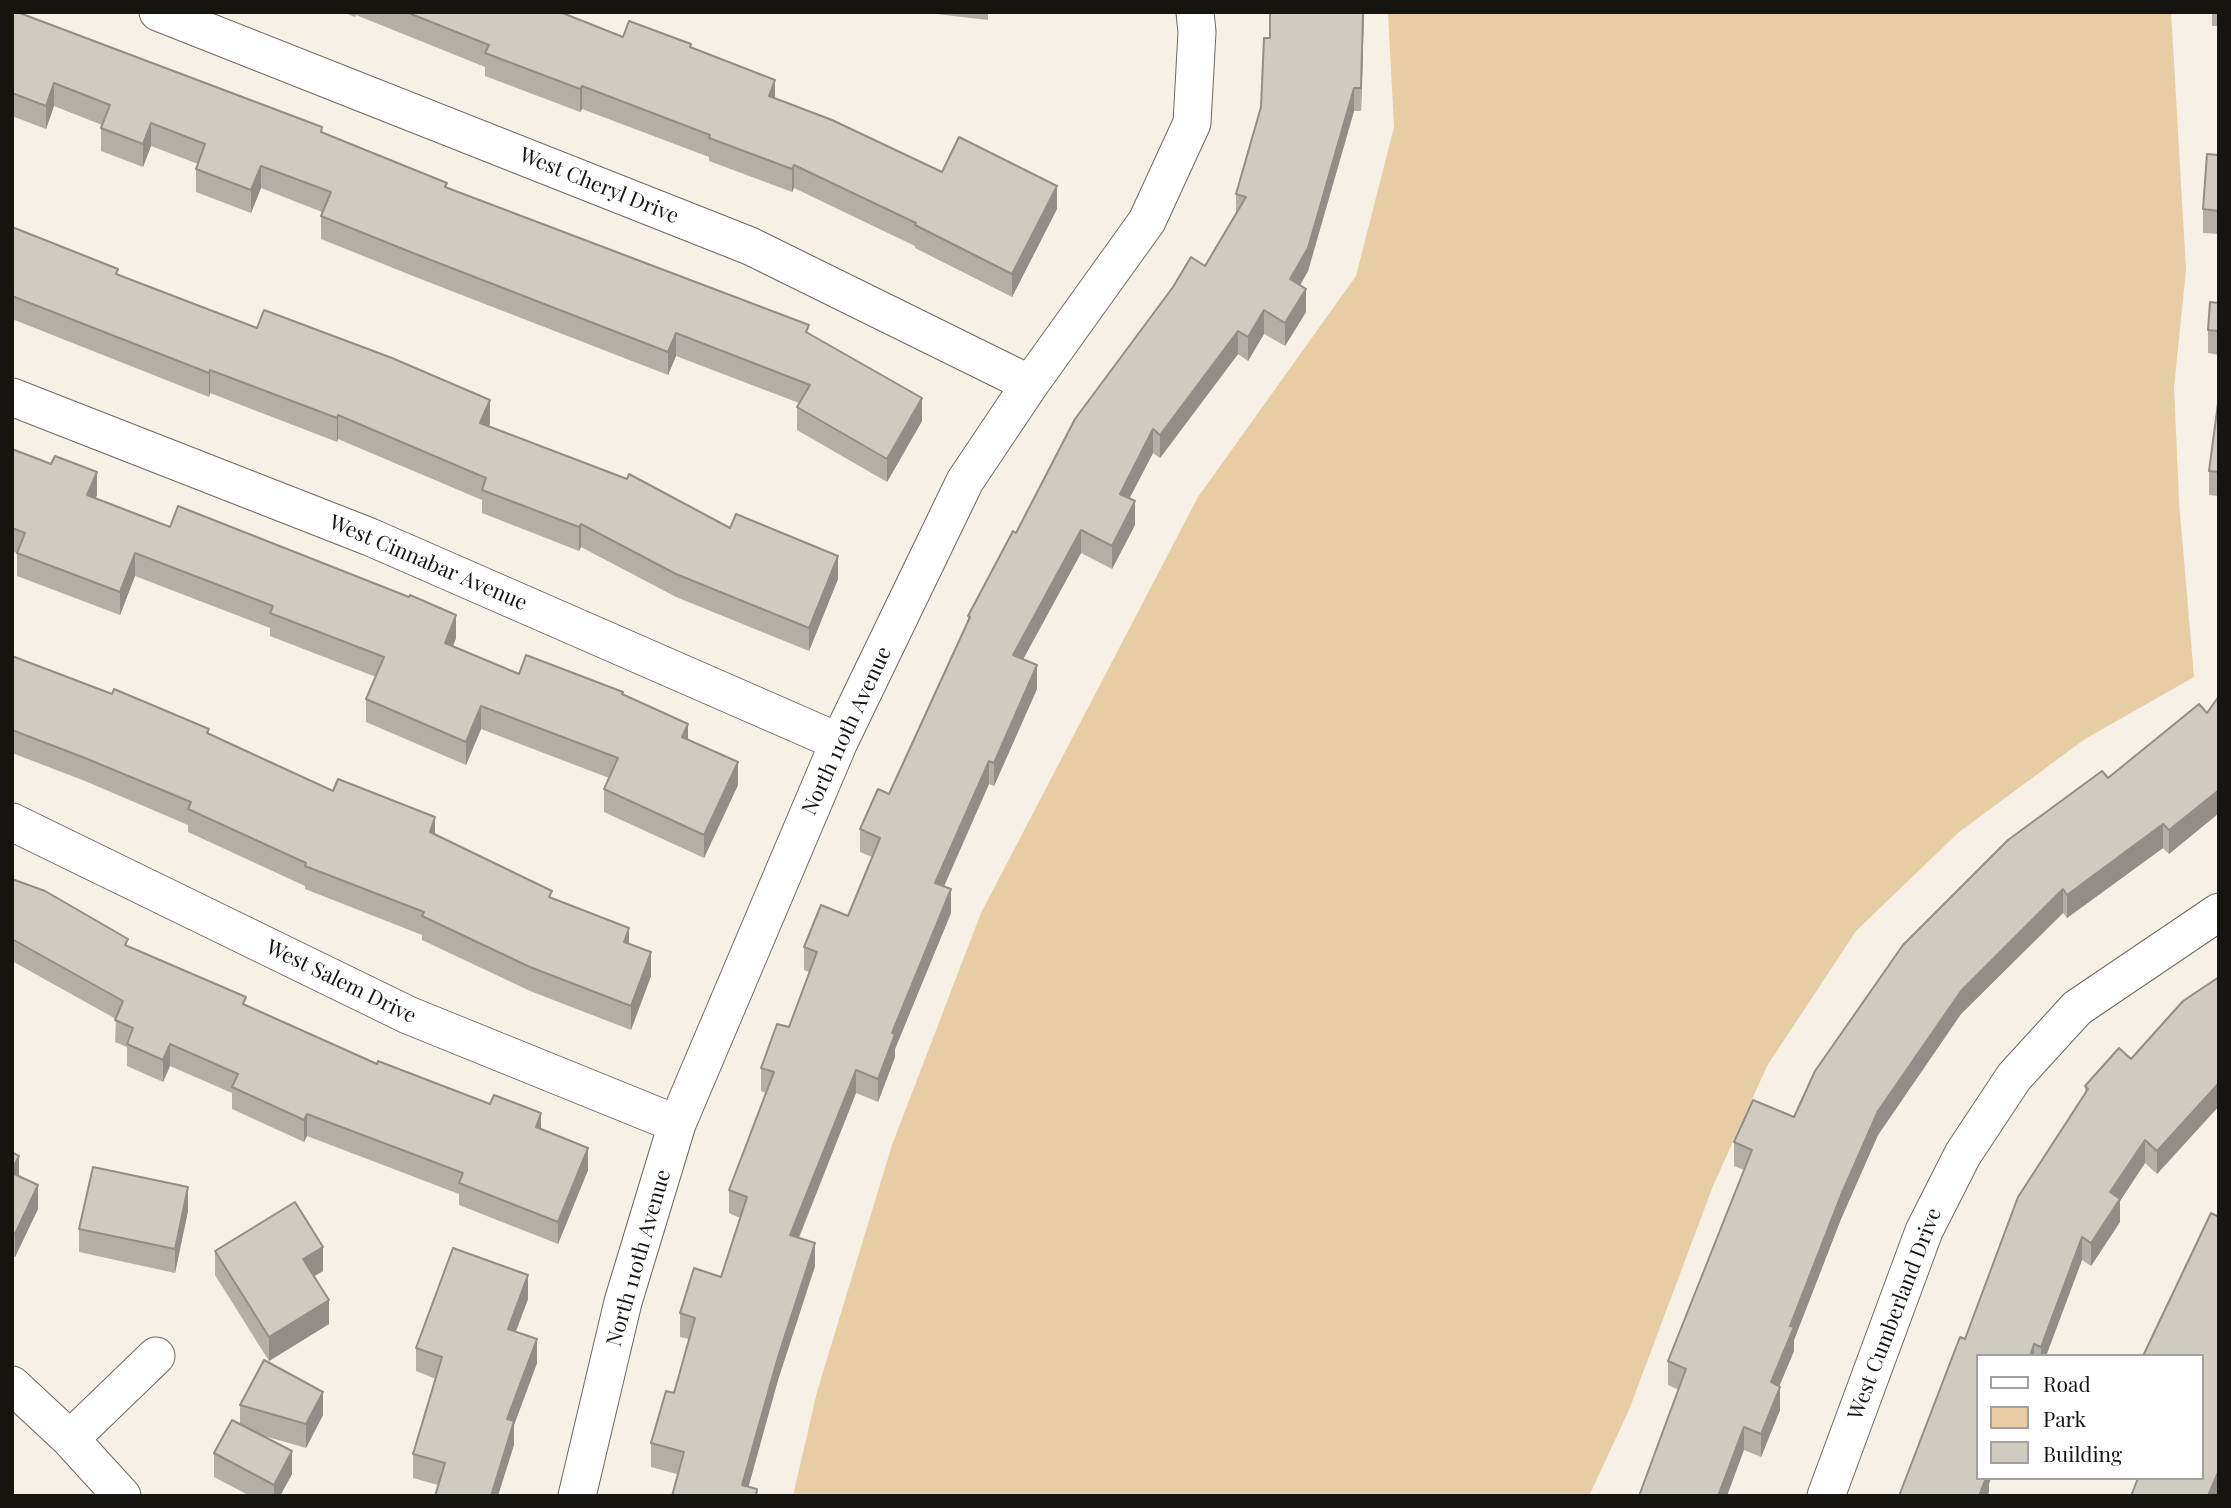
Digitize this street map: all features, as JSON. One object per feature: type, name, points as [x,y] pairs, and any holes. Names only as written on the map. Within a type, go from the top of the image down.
[{"type":"street","name":"West Cheryl Drive","points":[[158,12],[750,246],[1030,384]]},
{"type":"street","name":"North 110th Avenue","points":[[577,1496],[623,1302],[677,1124],[839,742],[965,481],[1030,384],[1147,221],[1192,122],[1198,32],[1195,12]]},
{"type":"street","name":"West Cinnabar Avenue","points":[[12,397],[370,537],[839,742]]},
{"type":"street","name":"West Salem Drive","points":[[12,822],[408,1015],[677,1124]]},
{"type":"street","name":"West Cumberland Drive","points":[[1826,1496],[1924,1231],[1963,1154],[2014,1077],[2077,1007],[2219,912]]},
{"type":"street","points":[[70,1439],[156,1356]]},
{"type":"street","points":[[12,1385],[70,1439],[122,1496]]},
{"type":"green space","points":[[1388,12],[2171,12],[2186,270],[2174,387],[2179,502],[2194,677],[2085,739],[1959,832],[1856,931],[1767,1066],[1713,1186],[1629,1410],[1589,1496],[793,1496],[817,1392],[892,1145],[981,913],[1198,497],[1356,276],[1394,127]]},
{"type":"building","points":[[12,12],[322,127],[321,132],[447,183],[445,187],[809,325],[806,332],[922,398],[887,459],[797,407],[810,385],[676,333],[668,352],[418,255],[321,216],[331,192],[261,166],[251,190],[196,169],[205,144],[151,123],[143,144],[101,128],[110,105],[54,83],[46,106],[12,93]]},
{"type":"building","points":[[406,12],[560,12],[623,37],[629,21],[775,80],[769,96],[832,120],[942,172],[959,137],[1057,186],[1012,274],[915,225],[916,223],[794,165],[792,169],[582,86],[580,89],[485,53],[489,45]]},
{"type":"building","points":[[1270,12],[1363,12],[1361,88],[1354,88],[1308,248],[1290,279],[1306,289],[1285,323],[1264,310],[1248,337],[1238,331],[1160,435],[1153,429],[1120,494],[1135,501],[1112,546],[1081,530],[1013,655],[1037,665],[994,763],[989,761],[935,883],[951,889],[892,1033],[895,1034],[878,1079],[856,1070],[790,1235],[815,1243],[778,1357],[742,1485],[757,1489],[756,1496],[672,1496],[684,1452],[651,1443],[666,1391],[674,1393],[695,1318],[680,1313],[694,1268],[721,1277],[747,1197],[729,1190],[774,1072],[761,1068],[777,1024],[789,1027],[817,952],[804,947],[821,905],[848,916],[880,838],[860,829],[878,789],[889,794],[970,617],[968,616],[1013,531],[1016,533],[1075,419],[1173,287],[1191,257],[1205,266],[1246,197],[1236,194],[1261,107],[1264,38],[1270,38]]},
{"type":"building","points":[[2207,154],[2219,155],[2219,211],[2203,209]]},
{"type":"building","points":[[12,227],[118,269],[116,274],[257,328],[264,310],[392,358],[490,400],[480,423],[627,479],[629,474],[730,528],[736,514],[838,556],[809,628],[676,574],[581,524],[579,527],[482,490],[486,478],[338,415],[337,418],[210,370],[209,373],[12,296]]},
{"type":"building","points":[[2210,302],[2219,303],[2219,331],[2208,330]]},
{"type":"building","points":[[2219,396],[2219,472],[2209,471]]},
{"type":"building","points":[[12,449],[51,464],[55,456],[97,472],[87,495],[170,527],[178,506],[456,615],[445,643],[519,674],[526,655],[623,692],[622,694],[688,724],[682,737],[738,762],[704,835],[604,789],[618,758],[481,706],[466,742],[366,699],[384,657],[270,613],[273,606],[135,553],[120,592],[17,553],[25,533],[12,528]]},
{"type":"building","points":[[12,656],[112,694],[114,689],[209,729],[207,733],[333,791],[338,779],[435,817],[430,832],[552,891],[549,897],[629,928],[624,942],[651,952],[631,1006],[530,967],[422,916],[424,912],[305,866],[306,863],[188,809],[191,802],[12,730]]},
{"type":"building","points":[[2219,696],[2219,790],[2169,830],[2163,824],[2067,895],[2063,889],[1961,991],[1878,1111],[1841,1195],[1790,1326],[1794,1327],[1771,1382],[1780,1387],[1761,1434],[1744,1427],[1718,1496],[1639,1496],[1686,1369],[1668,1361],[1752,1150],[1734,1142],[1753,1100],[1794,1117],[1815,1071],[1903,945],[2008,840],[2102,771],[2108,778],[2199,704],[2207,713]]},
{"type":"building","points":[[12,879],[45,891],[128,939],[125,945],[246,997],[243,1004],[377,1064],[378,1061],[490,1104],[494,1095],[541,1113],[536,1127],[588,1148],[558,1222],[459,1183],[463,1173],[307,1114],[304,1120],[232,1087],[238,1074],[170,1044],[163,1060],[127,1044],[133,1028],[115,1020],[123,1001],[12,939]]},
{"type":"building","points":[[2219,977],[2219,1083],[2157,1151],[2145,1140],[2110,1192],[2120,1199],[2091,1243],[2082,1237],[2041,1347],[2034,1344],[2031,1354],[1976,1354],[1976,1480],[1985,1480],[1979,1496],[1899,1496],[1960,1337],[1965,1339],[2018,1197],[2088,1089],[2085,1086],[2119,1048],[2131,1059],[2183,1001]]},
{"type":"building","points":[[12,1152],[19,1156],[12,1170]]},
{"type":"building","points":[[93,1167],[188,1187],[175,1249],[79,1229]]},
{"type":"building","points":[[12,1173],[38,1185],[15,1234],[12,1232]]},
{"type":"building","points":[[295,1202],[323,1247],[303,1259],[329,1300],[269,1337],[215,1251]]},
{"type":"building","points":[[2211,1213],[2219,1217],[2219,1470],[2208,1496],[2131,1496],[2137,1480],[2203,1480],[2203,1354],[2144,1354]]},
{"type":"building","points":[[453,1248],[528,1275],[508,1329],[537,1339],[507,1419],[514,1421],[491,1496],[435,1496],[445,1463],[413,1454],[442,1357],[416,1348]]},
{"type":"building","points":[[264,1360],[323,1392],[306,1424],[240,1405]]},
{"type":"building","points":[[232,1420],[292,1451],[274,1485],[214,1453]]}]
